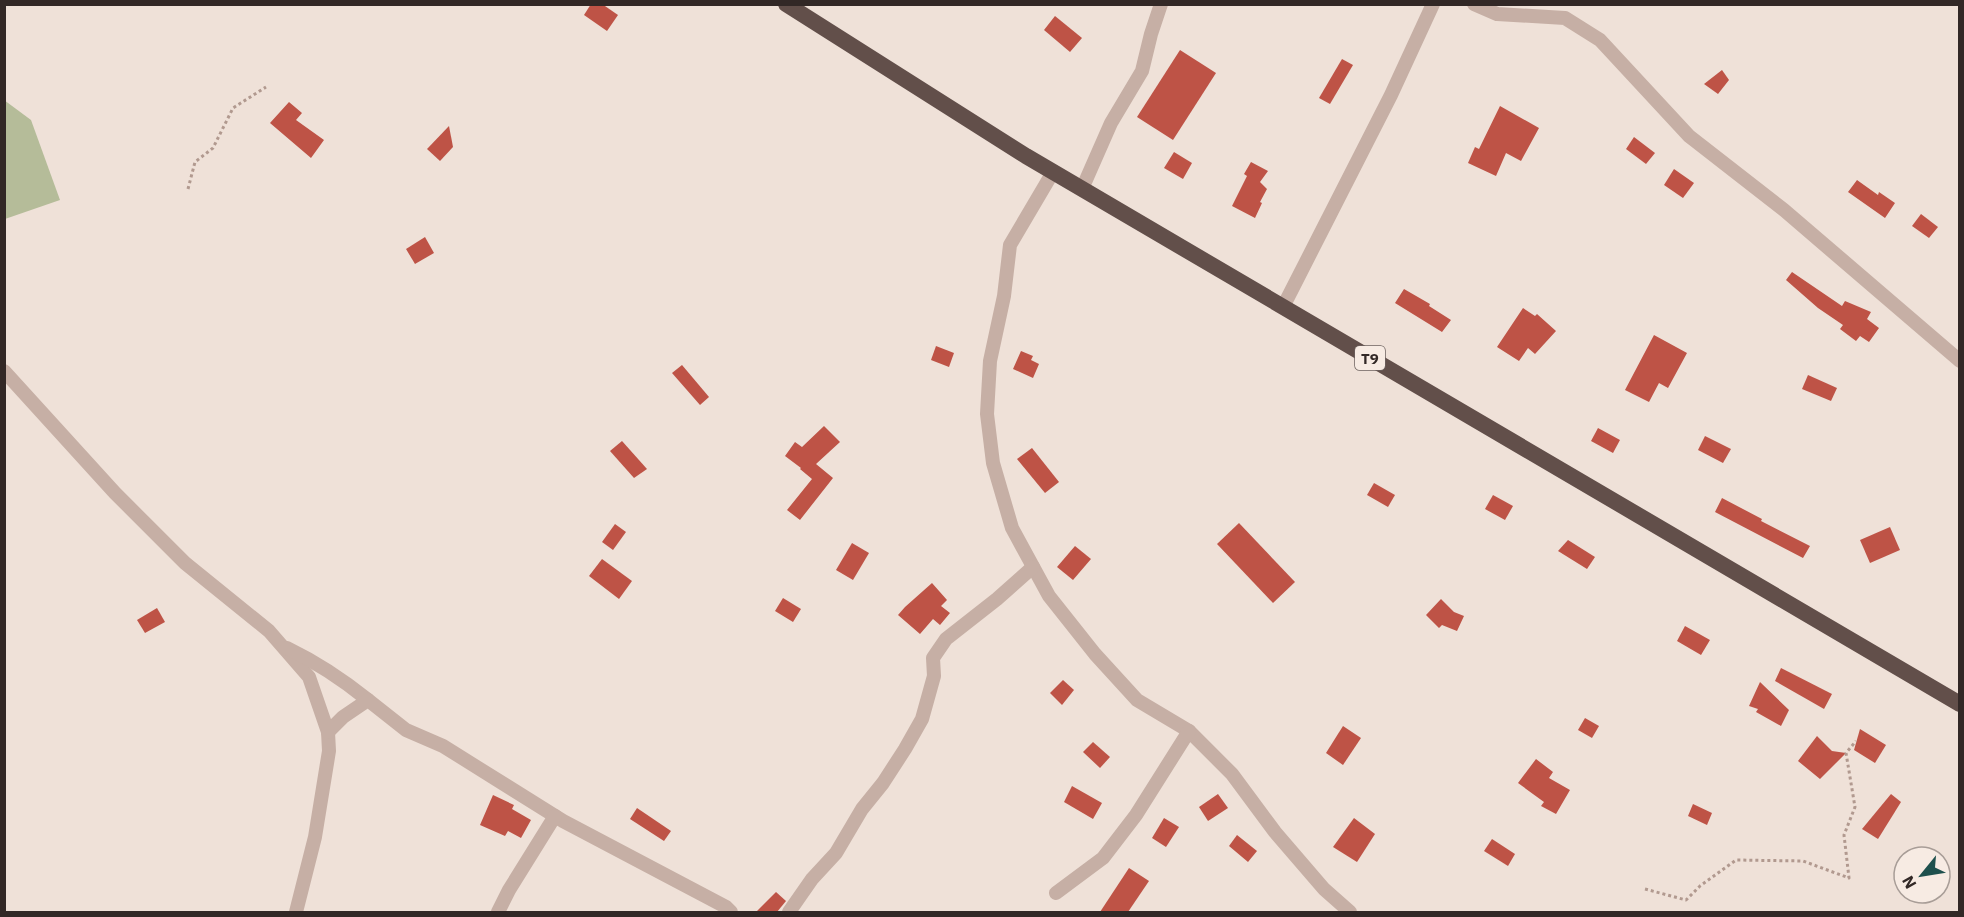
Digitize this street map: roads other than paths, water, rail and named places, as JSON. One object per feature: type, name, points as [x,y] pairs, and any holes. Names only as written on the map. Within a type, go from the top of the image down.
[{"type":"highway","name":"T9","points":[[786,4],[1053,172],[1959,704]]},
{"type":"street","points":[[1082,189],[1111,123],[1142,71],[1161,4]]},
{"type":"street","points":[[1283,307],[1391,94],[1433,4]]},
{"type":"street","points":[[1474,4],[1497,14],[1565,18],[1600,40],[1689,136],[1784,210],[1959,361]]},
{"type":"street","points":[[1053,172],[1010,245],[1004,296],[990,361],[987,414],[993,463],[1012,528],[1049,596],[1082,638],[1137,700],[1189,731],[1232,774],[1275,832],[1324,889],[1350,912]]},
{"type":"street","points":[[4,371],[115,493],[185,564],[269,631],[309,677],[328,732],[329,751],[315,837],[296,912]]},
{"type":"street","points":[[789,912],[812,879],[836,853],[862,809],[883,783],[922,719],[934,676],[933,658],[946,639],[1033,567]]},
{"type":"street","points":[[283,646],[339,676],[406,730],[443,746],[555,816],[726,907],[731,912]]},
{"type":"street","points":[[328,732],[343,717],[368,700]]},
{"type":"street","points":[[1056,893],[1103,858],[1136,815],[1189,731]]},
{"type":"street","points":[[498,912],[508,890],[555,816]]}]
